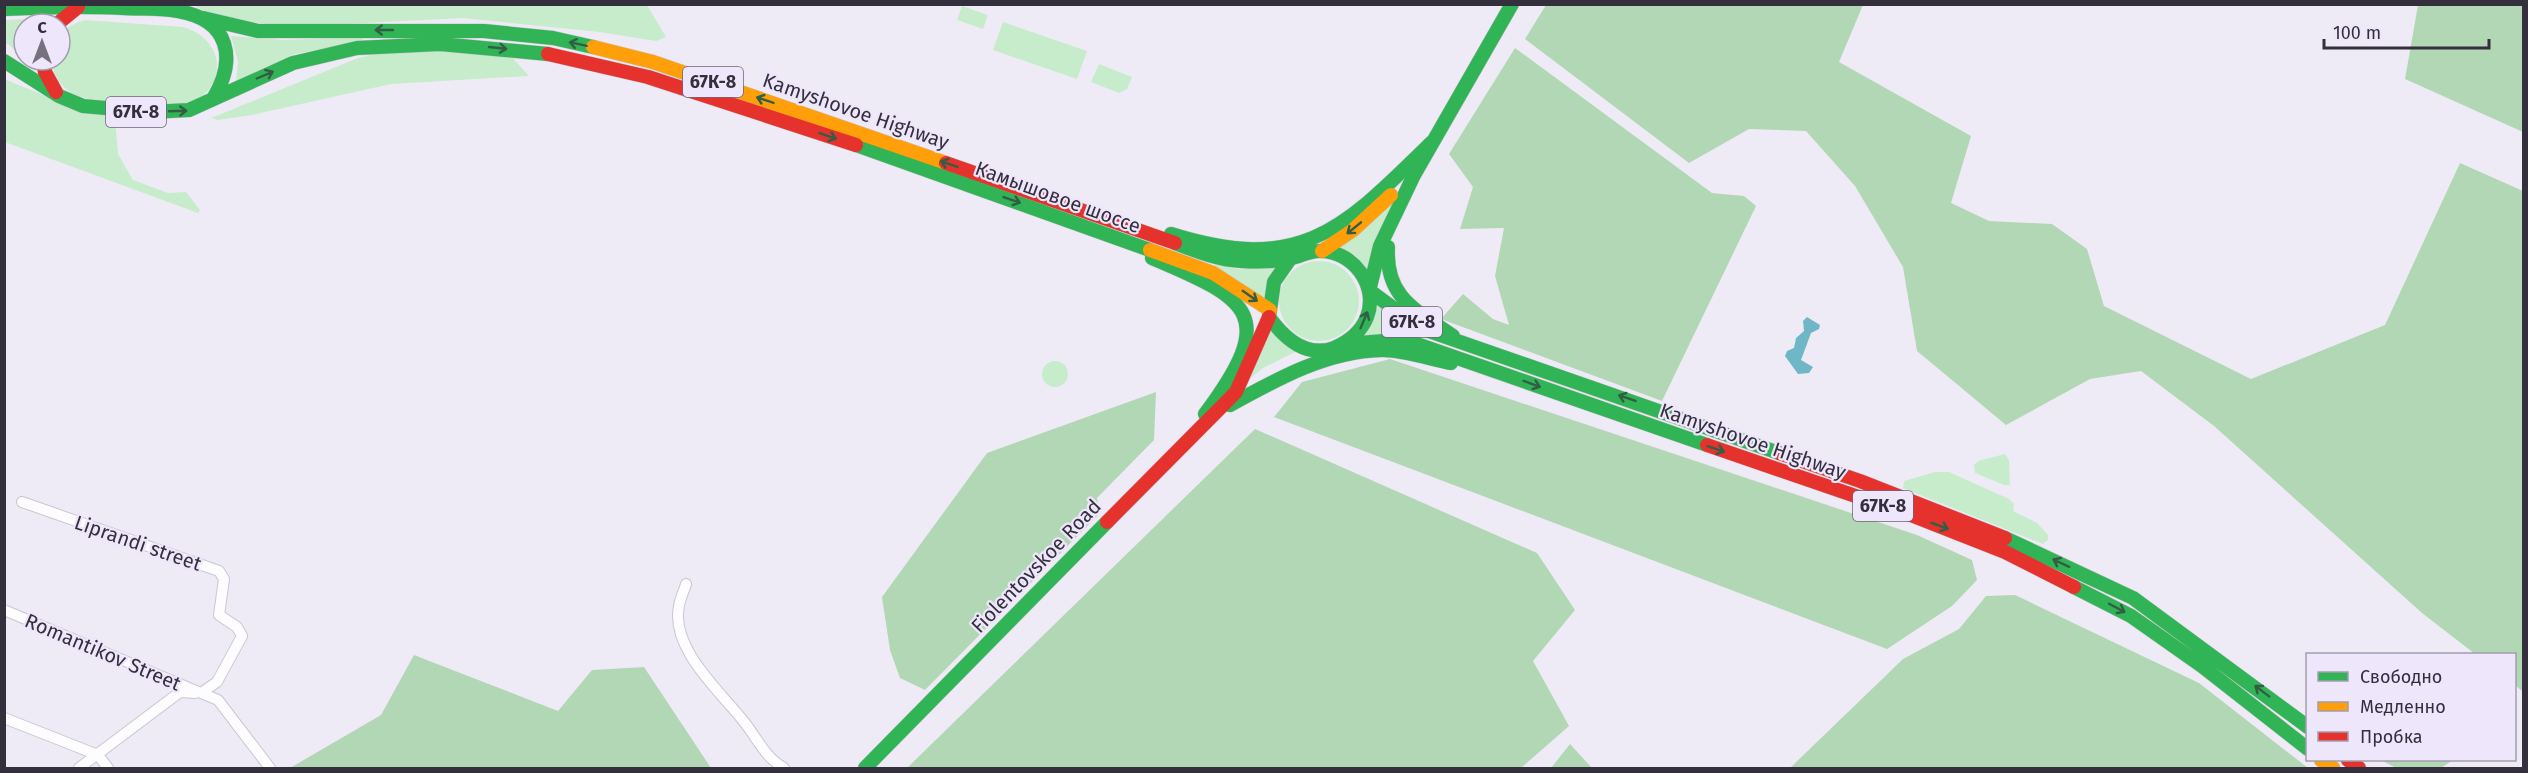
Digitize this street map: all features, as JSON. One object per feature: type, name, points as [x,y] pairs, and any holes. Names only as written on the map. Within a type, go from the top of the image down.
[{"type":"main road","points":[[181,4],[223,37],[228,52],[226,77],[213,100]]},
{"type":"main road","points":[[1370,289],[1380,246],[1413,175],[1512,4]]},
{"type":"main road","points":[[72,12],[79,6]]},
{"type":"main road","name":"Kamyshovoe Highway","points":[[4,9],[112,6],[178,10],[258,31],[484,31],[553,38],[653,62],[1145,233]]},
{"type":"main road","name":"Камышовое шоссе","points":[[213,100],[293,63],[357,48],[440,44],[548,54],[648,77],[795,124],[1213,273],[1269,314],[1287,339],[1298,346],[1320,351]]},
{"type":"main road","points":[[4,62],[59,96]]},
{"type":"main road","points":[[45,72],[59,96]]},
{"type":"main road","name":"67К-8","points":[[59,96],[83,106],[135,112],[189,110],[213,100]]},
{"type":"main road","points":[[1145,233],[1161,231],[1208,245],[1257,251],[1294,247],[1332,231],[1380,192],[1432,142]]},
{"type":"main road","points":[[1322,251],[1353,230],[1413,175]]},
{"type":"main road","points":[[1405,192],[1400,219],[1389,245],[1385,266],[1388,279],[1394,289],[1420,315],[1460,342]]},
{"type":"main road","name":"Камышовое шоссе","points":[[1145,233],[1202,253],[1239,261],[1290,259]]},
{"type":"main road","points":[[1121,240],[1231,297],[1240,309],[1247,329],[1244,356],[1231,380],[1202,418],[1190,440]]},
{"type":"main road","name":"67К-8","points":[[1290,259],[1322,251],[1334,254],[1353,265],[1364,275],[1370,289],[1420,328],[1460,342]]},
{"type":"main road","points":[[1269,314],[1274,282],[1290,259]]},
{"type":"main road","name":"67К-8","points":[[1320,351],[1332,351],[1347,344],[1361,329],[1367,316],[1370,289]]},
{"type":"main road","name":"Fiolentovskoe Road","points":[[865,768],[1222,409],[1236,392],[1269,314]]},
{"type":"main road","name":"Kamyshovoe Highway","points":[[1347,344],[1384,341],[1417,344],[1911,515],[2005,552],[2131,616],[2202,666],[2306,749]]},
{"type":"main road","name":"Kamyshovoe Highway","points":[[1460,342],[1860,481],[2015,542],[2133,598],[2224,663],[2306,726]]},
{"type":"main road","points":[[1222,409],[1284,375],[1326,360],[1383,350],[1433,358],[1476,371],[1495,371]]},
{"type":"main road","name":"Fiolentovskoe Road","points":[[1236,392],[1284,366],[1320,351]]},
{"type":"street","name":"Liprandi street","points":[[22,502],[219,571],[224,579],[219,615],[237,627],[242,636],[217,682],[201,693]]},
{"type":"street","points":[[686,584],[678,608],[681,634],[695,664],[746,724],[767,764],[784,768]]},
{"type":"street","name":"Romantikov Street","points":[[4,610],[201,693]]},
{"type":"street","points":[[79,768],[180,692],[201,693],[218,700],[270,768]]},
{"type":"street","points":[[4,718],[98,755],[108,768]]},
{"type":"green space","points":[[193,5],[647,5],[666,37],[656,41],[600,32],[462,18],[289,27],[216,17]]},
{"type":"green space","points":[[1546,5],[1863,5],[1839,62],[1971,136],[1951,203],[1989,221],[2052,224],[2087,249],[2104,306],[2251,379],[2385,325],[2460,163],[2523,191],[2523,692],[2516,686],[2516,653],[2474,653],[2422,613],[2214,426],[2141,371],[2090,379],[2006,425],[1917,351],[1903,267],[1855,186],[1806,131],[1749,129],[1689,163],[1525,39]]},
{"type":"green space","points":[[2418,5],[2523,5],[2523,132],[2405,79]]},
{"type":"green space","points":[[962,6],[988,15],[983,29],[957,20]]},
{"type":"green space","points":[[5,20],[12,20],[12,48],[5,42]]},
{"type":"green space","points":[[85,20],[183,27],[194,31],[214,51],[217,65],[214,81],[199,99],[178,106],[97,100],[75,95],[65,88],[54,72],[72,72],[72,25]]},
{"type":"green space","points":[[1003,22],[1087,51],[1077,79],[993,50]]},
{"type":"green space","points":[[231,36],[284,40],[363,37],[363,41],[295,54],[236,81],[238,62]]},
{"type":"green space","points":[[1515,48],[1712,193],[1744,196],[1756,206],[1662,401],[1441,319],[1463,294],[1493,319],[1509,325],[1495,276],[1504,228],[1460,229],[1473,187],[1449,154]]},
{"type":"green space","points":[[421,50],[510,55],[529,76],[391,84],[252,115],[218,120],[211,118],[358,58],[384,52]]},
{"type":"green space","points":[[1099,64],[1132,77],[1127,89],[1119,93],[1091,82]]},
{"type":"green space","points":[[4,79],[73,107],[115,117],[118,154],[133,180],[168,193],[186,192],[200,210],[198,213],[5,142]]},
{"type":"green space","points":[[1397,196],[1369,275],[1336,248]]},
{"type":"green space","points":[[1319,261],[1334,264],[1347,273],[1356,286],[1359,301],[1356,316],[1347,329],[1334,338],[1319,341],[1304,338],[1291,329],[1282,316],[1279,301],[1282,286],[1291,273],[1304,264]]},
{"type":"green space","points":[[1215,264],[1238,269],[1276,267],[1264,300],[1214,268]]},
{"type":"green space","points":[[1375,303],[1431,339],[1363,335]]},
{"type":"green space","points":[[1269,328],[1297,351],[1263,368],[1251,378],[1248,376]]},
{"type":"green space","points":[[1390,359],[1917,535],[1972,560],[1977,580],[1952,606],[1887,649],[1274,417],[1302,382]]},
{"type":"green space","points":[[1055,361],[1064,365],[1068,374],[1064,383],[1055,387],[1046,383],[1042,374],[1046,365]]},
{"type":"green space","points":[[1156,392],[1154,440],[1097,498],[1100,513],[925,690],[900,678],[890,650],[882,597],[987,453]]},
{"type":"green space","points":[[1255,429],[1537,553],[1575,610],[1533,661],[1569,726],[1521,768],[907,768]]},
{"type":"green space","points":[[2005,454],[2009,460],[2010,485],[2004,485],[1975,473],[1974,465],[1978,461]]},
{"type":"green space","points":[[1935,472],[1949,472],[2009,499],[2014,504],[2013,511],[2037,523],[2048,535],[2048,540],[2043,544],[1903,488],[1904,481]]},
{"type":"green space","points":[[2015,595],[2199,683],[2308,768],[1790,768],[1903,659],[1959,629],[1986,596]]},
{"type":"green space","points":[[414,655],[558,711],[592,670],[644,667],[711,768],[290,768],[381,715]]},
{"type":"green space","points":[[1570,744],[1592,768],[1551,768]]},
{"type":"green space","points":[[2383,761],[2452,761],[2441,768],[2396,768]]},
{"type":"water","points":[[1807,317],[1820,325],[1819,329],[1811,333],[1801,360],[1813,367],[1809,373],[1798,374],[1785,356],[1787,351],[1794,348],[1796,338],[1804,331],[1803,321]]},
{"type":"traffic: fast","points":[[1370,287],[1380,246],[1414,175],[1512,4]]},
{"type":"traffic: fast","points":[[4,9],[49,7],[164,9],[195,16],[209,23],[224,43],[225,70],[213,99]]},
{"type":"traffic: fast","points":[[203,18],[258,31],[484,31],[553,38],[593,47]]},
{"type":"traffic: fast","points":[[4,61],[59,96],[83,106],[151,112],[189,110],[293,63],[357,48],[440,44],[548,54]]},
{"type":"traffic: fast","points":[[1171,234],[1216,245],[1255,249],[1288,246],[1317,236],[1345,220],[1372,199],[1432,142]]},
{"type":"traffic: fast","points":[[856,145],[1150,250]]},
{"type":"traffic: fast","points":[[1175,243],[1216,257],[1241,261],[1280,260],[1319,251],[1331,252],[1343,257],[1352,263],[1366,282],[1370,305],[1367,317],[1358,332],[1349,340],[1334,348],[1324,350],[1305,348],[1289,339],[1269,317],[1274,282],[1290,259]]},
{"type":"traffic: fast","points":[[1388,247],[1388,264],[1397,291],[1415,310],[1453,336]]},
{"type":"traffic: fast","points":[[1152,258],[1213,286],[1232,300],[1243,315],[1247,333],[1242,354],[1228,381],[1205,414]]},
{"type":"traffic: fast","points":[[1370,291],[1420,328],[1779,453]]},
{"type":"traffic: fast","points":[[1347,344],[1384,341],[1417,344],[1707,445]]},
{"type":"traffic: fast","points":[[1230,405],[1284,376],[1342,355],[1390,350],[1451,363]]},
{"type":"traffic: fast","points":[[865,768],[1107,522]]},
{"type":"traffic: fast","points":[[2005,538],[2133,598],[2306,726]]},
{"type":"traffic: fast","points":[[2074,587],[2131,616],[2202,666],[2306,747]]},
{"type":"traffic: slow","points":[[593,47],[653,62],[946,163]]},
{"type":"traffic: slow","points":[[1322,251],[1353,230],[1391,195]]},
{"type":"traffic: slow","points":[[1150,250],[1213,273],[1270,310]]},
{"type":"traffic: slow","points":[[2322,761],[2333,768]]},
{"type":"traffic: jam","points":[[72,12],[78,7]]},
{"type":"traffic: jam","points":[[548,54],[648,77],[856,145]]},
{"type":"traffic: jam","points":[[45,72],[56,92]]},
{"type":"traffic: jam","points":[[946,163],[1175,243]]},
{"type":"traffic: jam","points":[[1107,522],[1236,392],[1269,317]]},
{"type":"traffic: jam","points":[[1707,445],[1911,515],[2005,552],[2074,587]]},
{"type":"traffic: jam","points":[[1779,453],[1860,481],[2005,538]]},
{"type":"traffic: jam","points":[[2349,761],[2359,768]]}]
